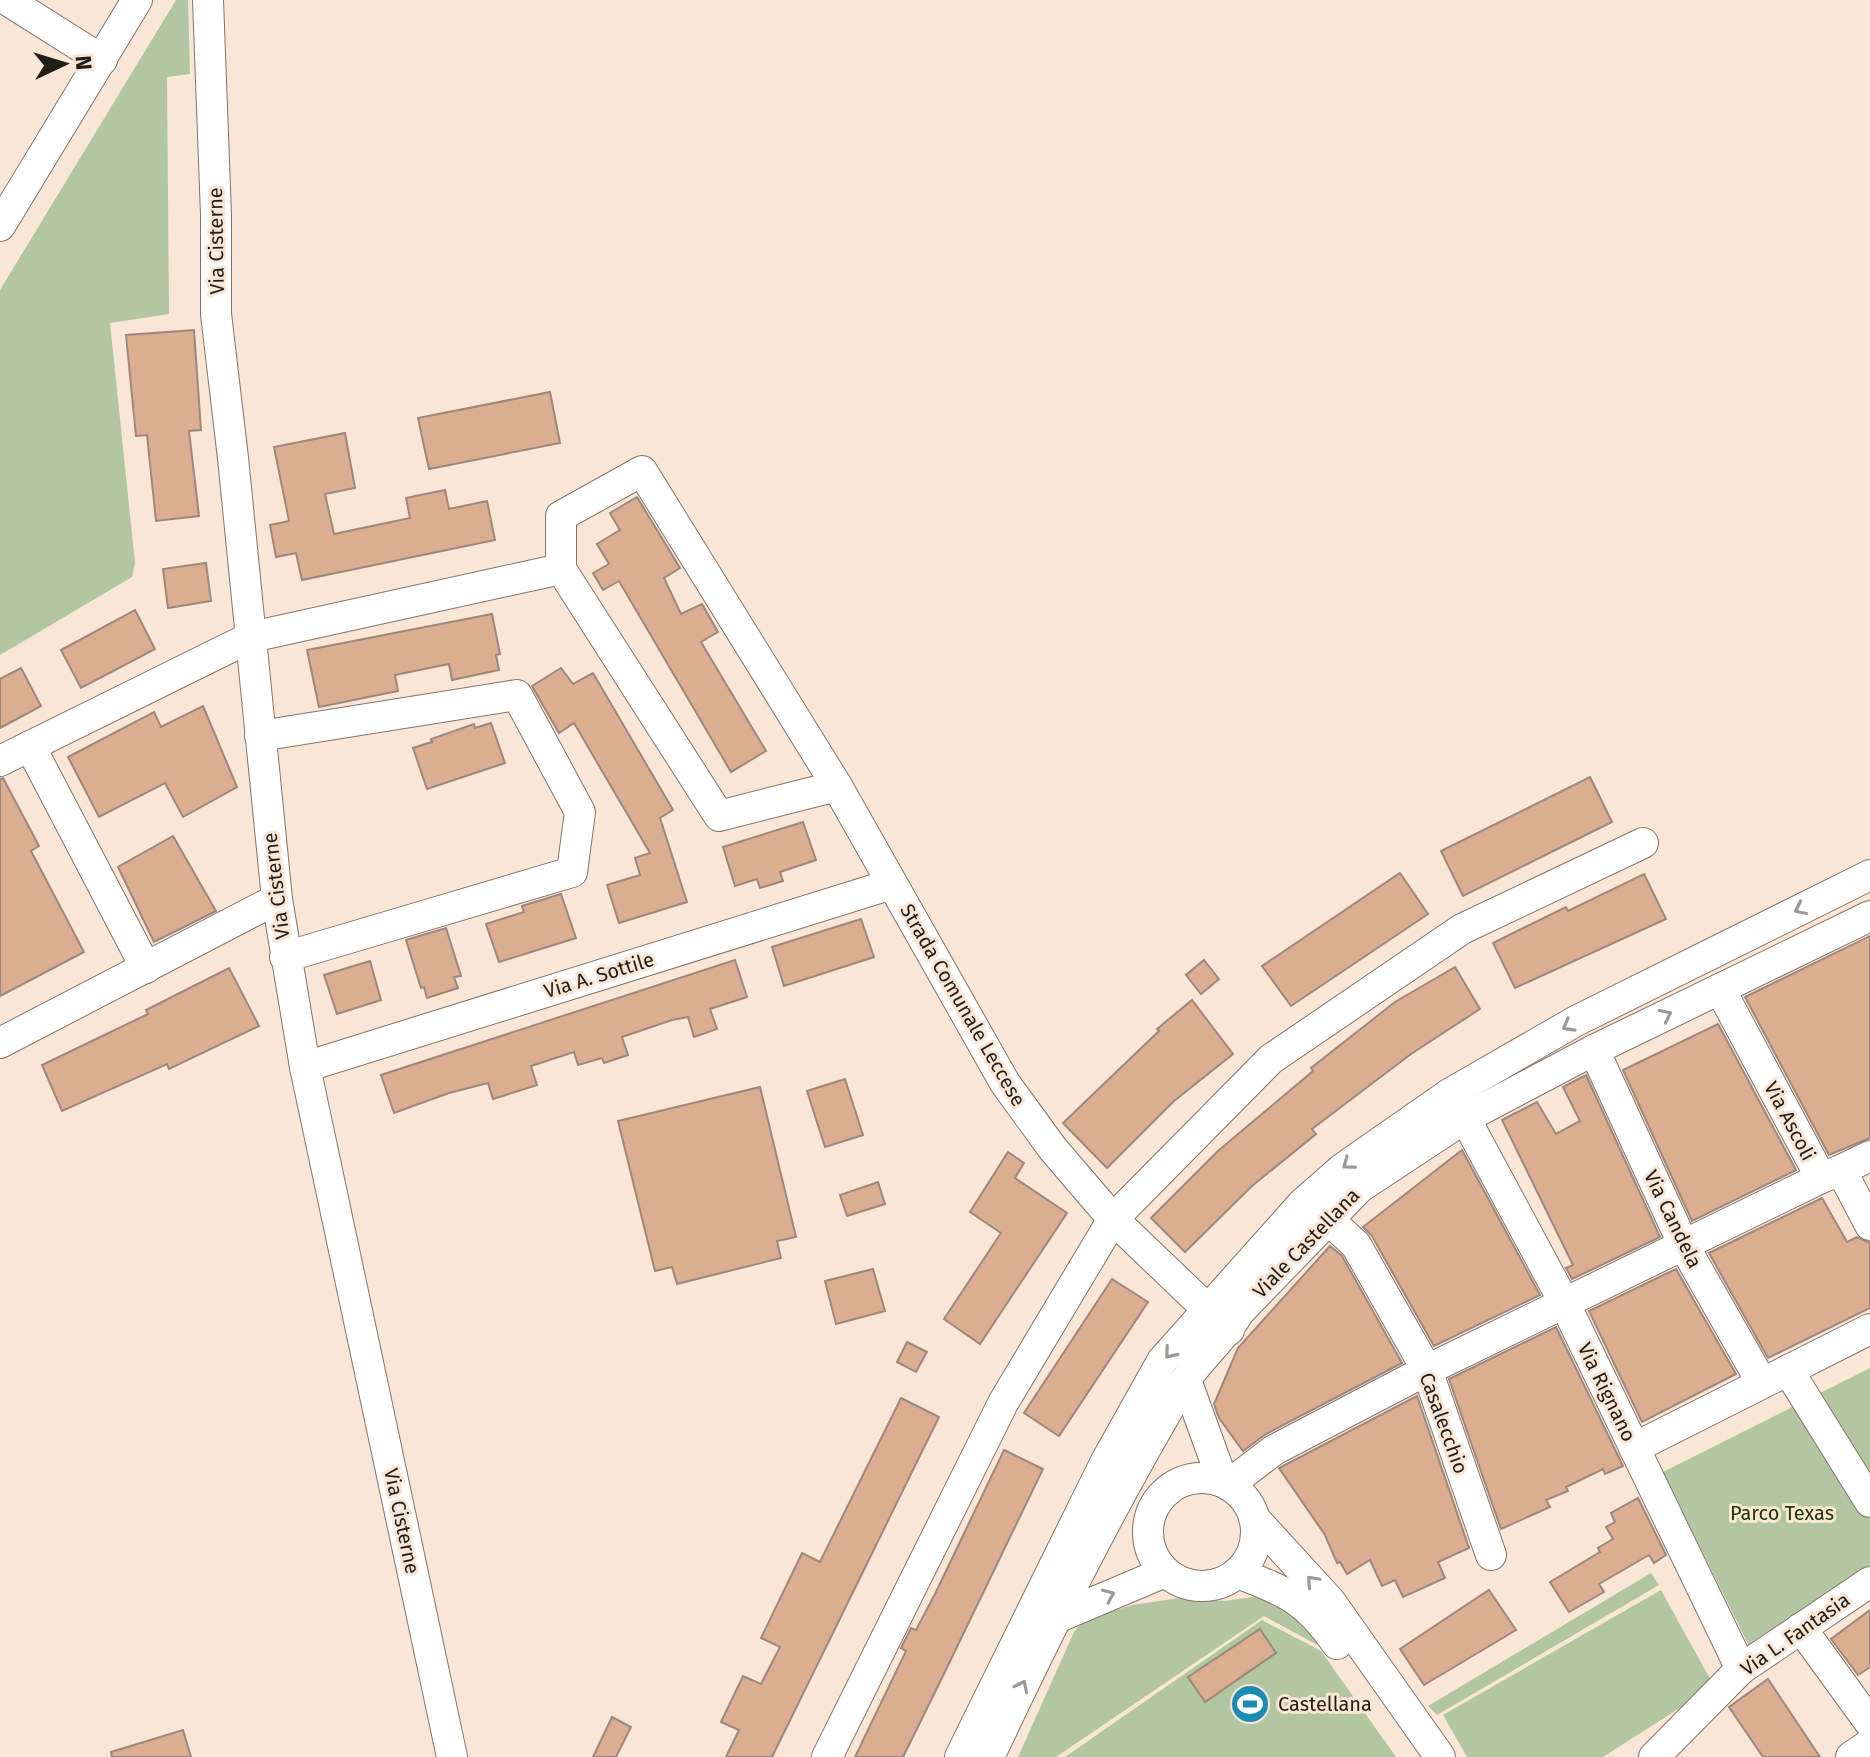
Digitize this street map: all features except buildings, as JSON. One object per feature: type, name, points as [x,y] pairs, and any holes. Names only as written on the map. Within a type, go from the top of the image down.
[{"type":"street","points":[[7,0],[102,60]]},
{"type":"street","points":[[0,226],[137,0]]},
{"type":"street","name":"Via Cisterne","points":[[208,0],[216,215],[216,314],[285,957],[305,1067],[452,1757]]},
{"type":"street","name":"Strada Comunale Leccese","points":[[561,569],[561,516],[642,471],[837,786],[1005,1083],[1053,1149],[1113,1219],[1218,1321]]},
{"type":"street","points":[[0,761],[251,637],[561,569],[719,816],[837,786]]},
{"type":"street","points":[[260,736],[517,695],[580,812],[572,872],[285,957]]},
{"type":"street","points":[[30,746],[146,968]]},
{"type":"street","points":[[827,1757],[1003,1403],[1113,1219],[1271,1059],[1462,929],[1643,843]]},
{"type":"street","points":[[960,1757],[1119,1468],[1162,1361],[1218,1321],[1303,1203],[1343,1168],[1449,1094],[1576,1021],[1870,875]]},
{"type":"street","name":"Via A. Sottile","points":[[305,1067],[892,884]]},
{"type":"street","points":[[0,1043],[277,899]]},
{"type":"street","name":"Viale Castellana","points":[[989,1757],[1054,1619],[1119,1468],[1186,1380],[1218,1321],[1239,1312],[1359,1188],[1465,1118],[1594,1050],[1870,916]]},
{"type":"street","name":"Via Ascoli","points":[[1720,989],[1831,1174],[1870,1225]]},
{"type":"street","name":"Via Candela","points":[[1594,1050],[1684,1246],[1775,1376],[1870,1502]]},
{"type":"street","name":"Via Rignano","points":[[1465,1118],[1565,1304],[1741,1669]]},
{"type":"street","points":[[1226,1483],[1274,1450],[1427,1370],[1870,1156]]},
{"type":"street","name":"Casalecchio","points":[[1328,1219],[1356,1245],[1427,1370],[1491,1555]]},
{"type":"street","points":[[1634,1448],[1870,1329]]},
{"type":"street","points":[[1186,1380],[1226,1483],[1248,1503],[1256,1534],[1253,1549],[1237,1573],[1224,1582],[1193,1586],[1178,1581],[1165,1572],[1149,1547],[1149,1517],[1155,1503],[1178,1483],[1193,1478],[1226,1483]]},
{"type":"street","points":[[1119,1468],[1155,1503]]},
{"type":"street","points":[[1254,1518],[1330,1601],[1440,1757]]},
{"type":"street","points":[[1054,1619],[1165,1572]]},
{"type":"street","points":[[1237,1573],[1282,1590],[1319,1618],[1417,1757]]},
{"type":"street","name":"Via L. Fantasia","points":[[1654,1757],[1741,1669],[1870,1582]]},
{"type":"street","points":[[1801,1628],[1870,1723]]},
{"type":"street","points":[[1851,1757],[1870,1744]]},
{"type":"green space","points":[[176,0],[188,0],[190,74],[167,77],[169,314],[110,323],[135,563],[132,577],[0,655],[0,290]]},
{"type":"green space","name":"Parco Texas","points":[[1870,1368],[1870,1582],[1756,1660],[1663,1472]]},
{"type":"green space","points":[[1651,1573],[1659,1585],[1437,1715],[1428,1706]]},
{"type":"green space","points":[[1661,1590],[1714,1686],[1603,1757],[1467,1757],[1443,1715]]},
{"type":"green space","points":[[1259,1596],[1287,1608],[1321,1647],[1264,1616],[1056,1757],[1018,1757],[1074,1632],[1083,1621],[1132,1605],[1179,1598],[1225,1601]]},
{"type":"green space","name":"Castellana","points":[[1262,1620],[1321,1651],[1396,1757],[1065,1757]]},
{"type":"place","name":"Castellana","points":[[1250,1704]]}]
